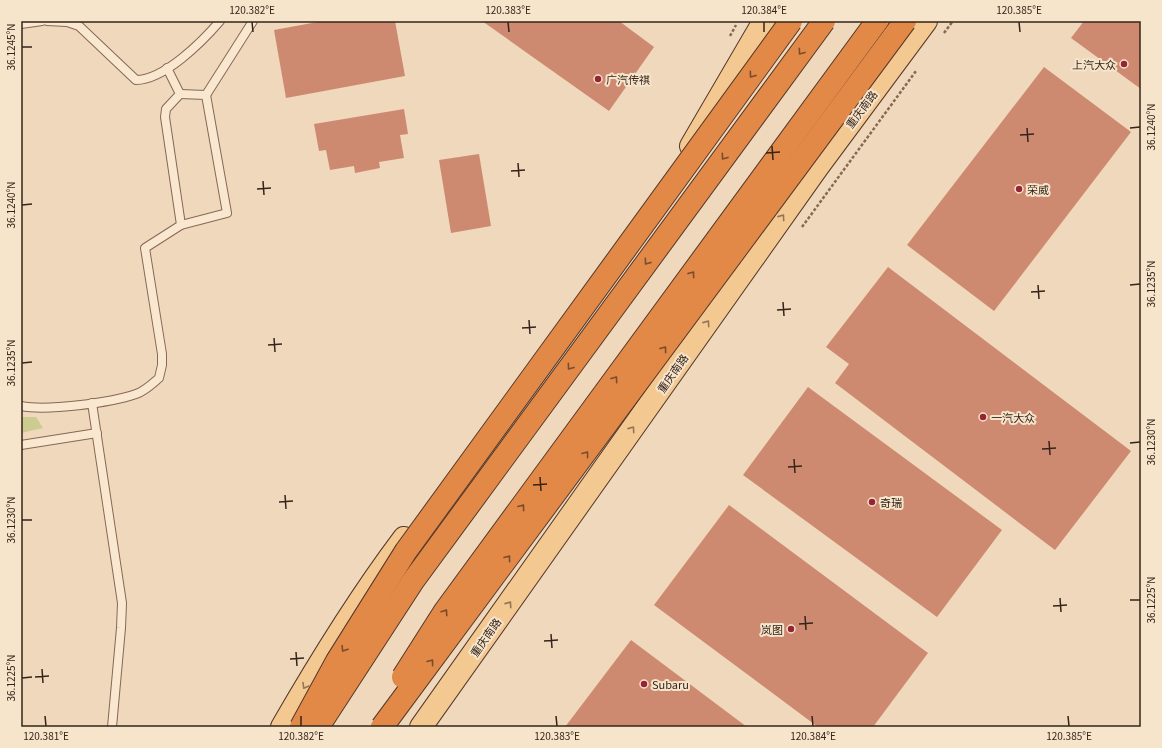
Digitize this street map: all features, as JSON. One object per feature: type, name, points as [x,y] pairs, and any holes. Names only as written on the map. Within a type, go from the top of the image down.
[{"type":"highway","points":[[302,727],[336,661],[406,551],[791,21]]},
{"type":"highway","points":[[318,727],[413,582],[824,21]]},
{"type":"highway","points":[[371,727],[445,611],[877,21]]},
{"type":"highway","points":[[382,727],[905,21]]},
{"type":"main road","points":[[282,727],[326,650],[370,583],[673,176],[764,21]]},
{"type":"main road","name":"重庆南路","points":[[421,727],[817,168],[926,21]]},
{"type":"lane","points":[[21,24],[42,21]]},
{"type":"lane","points":[[47,21],[67,22],[79,26],[136,80],[152,78],[190,52],[220,21]]},
{"type":"lane","points":[[21,406],[40,409],[92,403],[136,394],[151,386],[159,378],[162,366],[162,354],[145,248],[182,225],[227,213],[206,94],[253,21]]},
{"type":"lane","points":[[167,68],[180,94]]},
{"type":"lane","points":[[182,225],[164,117],[166,109],[180,94],[206,94]]},
{"type":"lane","points":[[92,403],[122,603],[122,628],[112,727]]},
{"type":"lane","points":[[21,445],[97,433]]},
{"type":"shaded area","points":[[21,417],[36,417],[43,428],[21,433]]},
{"type":"building","points":[[323,21],[395,21],[405,76],[286,98],[274,30]]},
{"type":"building","name":"广汽传祺","points":[[482,21],[619,21],[654,47],[609,111]]},
{"type":"building","name":"上汽大众","points":[[1084,21],[1141,21],[1141,89],[1071,38]]},
{"type":"building","name":"荣威","points":[[1044,67],[1131,132],[994,311],[907,245]]},
{"type":"building","points":[[404,109],[408,134],[400,135],[404,158],[379,162],[380,168],[355,173],[354,166],[330,170],[326,150],[319,151],[314,124]]},
{"type":"building","points":[[479,154],[491,226],[451,233],[439,160]]},
{"type":"building","name":"一汽大众","points":[[888,267],[1131,451],[1055,550],[835,383],[849,364],[826,347]]},
{"type":"building","name":"奇瑞","points":[[808,387],[1002,530],[937,617],[743,475]]},
{"type":"building","name":"岚图","points":[[729,505],[928,653],[873,727],[818,727],[654,605]]},
{"type":"building","name":"Subaru","points":[[631,640],[747,727],[565,727]]},
{"type":"place","name":"上汽大众","points":[[1124,64]]},
{"type":"place","name":"广汽传祺","points":[[598,79]]},
{"type":"place","name":"荣威","points":[[1019,189]]},
{"type":"place","name":"一汽大众","points":[[983,417]]},
{"type":"place","name":"奇瑞","points":[[872,502]]},
{"type":"place","name":"岚图","points":[[791,629]]},
{"type":"place","name":"Subaru","points":[[644,684]]}]
